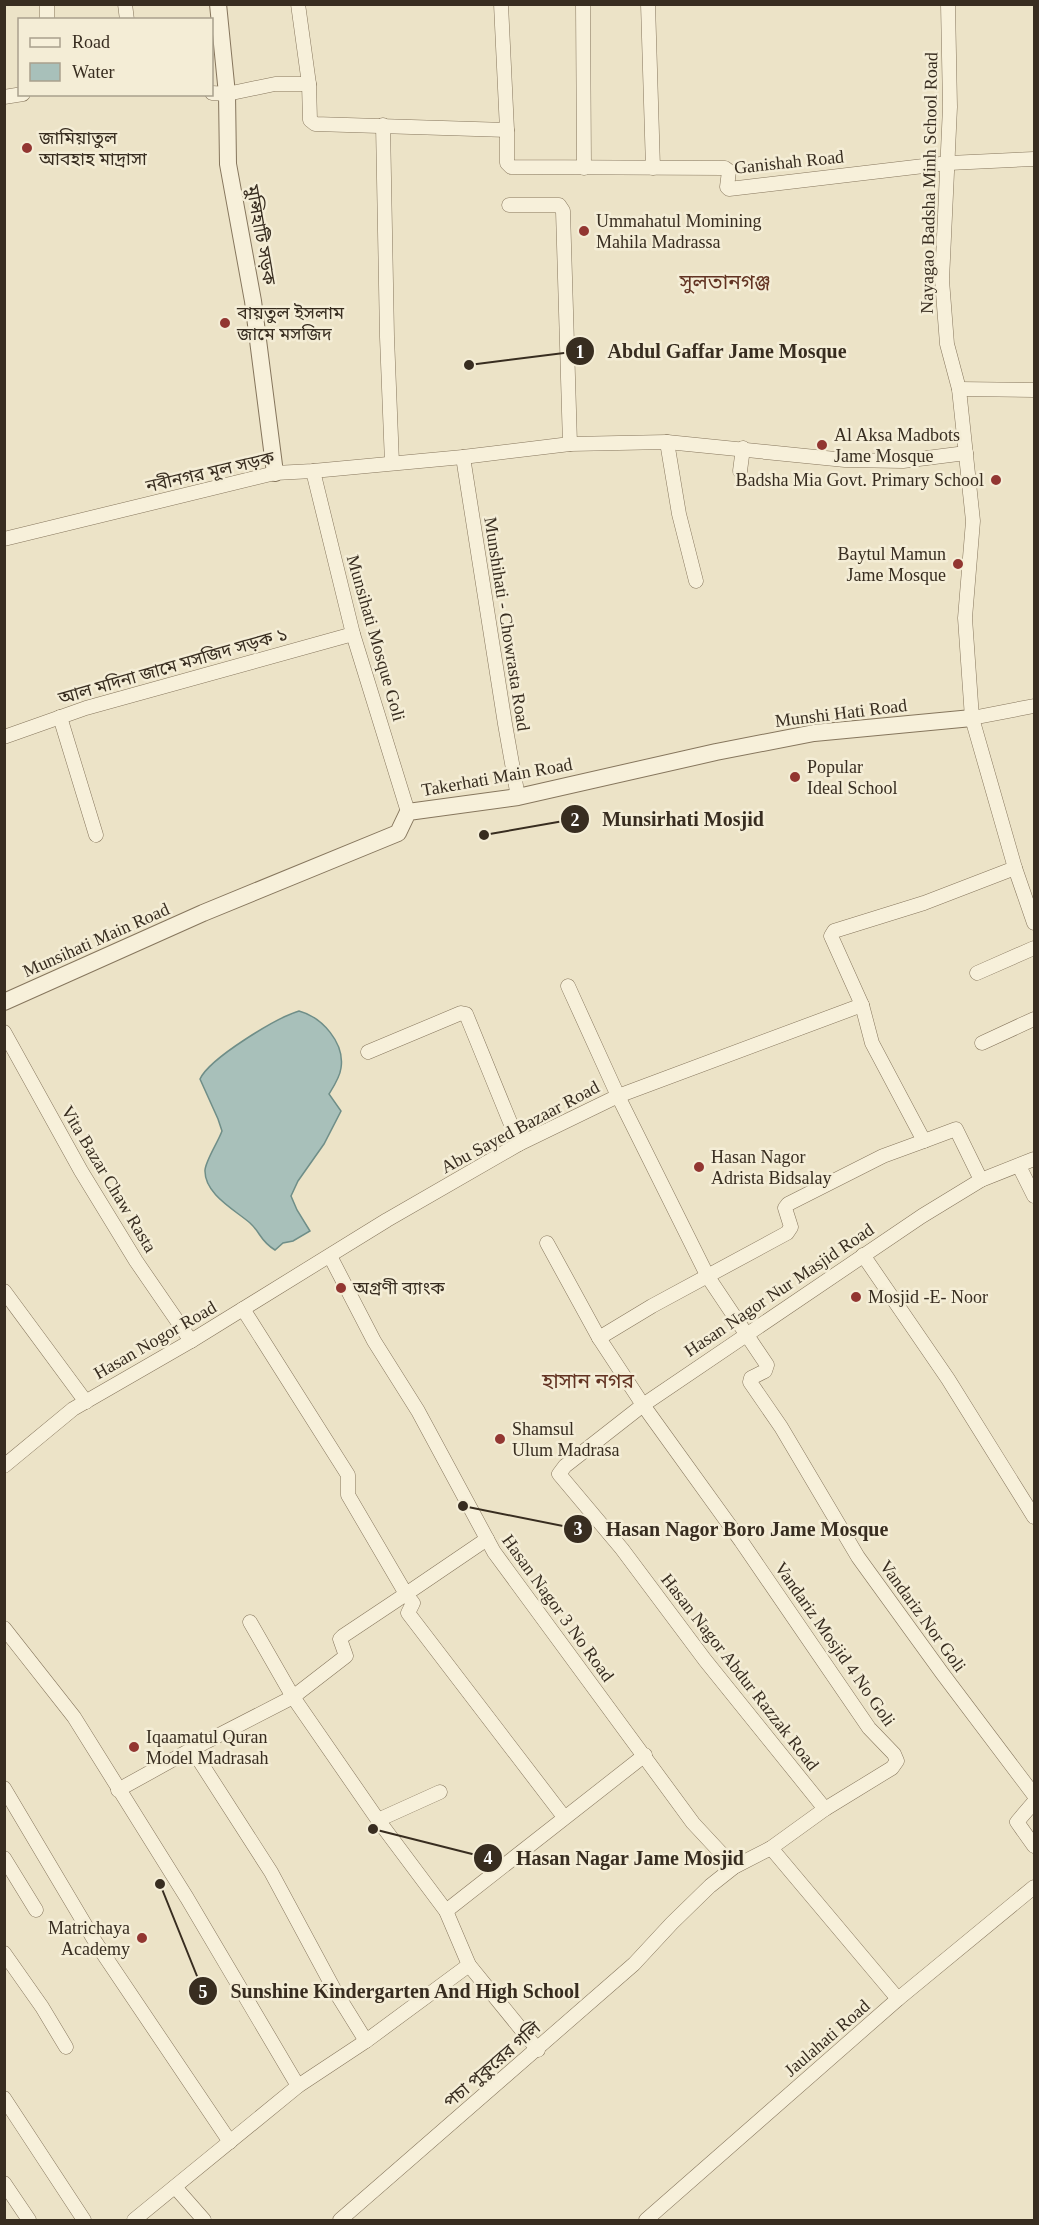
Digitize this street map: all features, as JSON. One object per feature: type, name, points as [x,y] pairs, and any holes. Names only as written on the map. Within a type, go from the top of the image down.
[{"type":"street","name":"মুন্সিহাটি সড়ক","points":[[218,4],[219,93],[228,164],[253,301],[275,473]]},
{"type":"street","points":[[298,4],[312,123],[507,130],[501,4]]},
{"type":"street","points":[[583,4],[584,168]]},
{"type":"street","points":[[648,4],[652,168]]},
{"type":"street","name":"Nayagao Badsha Minh School Road","points":[[948,4],[949,163],[942,280],[946,344],[959,389],[973,521],[965,618],[972,718],[1015,868],[1035,923]]},
{"type":"street","points":[[219,93],[275,84],[309,84]]},
{"type":"street","points":[[383,125],[392,463]]},
{"type":"street","name":"Ganishah Road","points":[[507,130],[508,166],[725,168],[729,171],[727,187],[729,189],[949,163]]},
{"type":"street","points":[[949,163],[1035,159]]},
{"type":"street","points":[[509,205],[559,205],[563,211],[570,444]]},
{"type":"street","points":[[959,389],[1035,390]]},
{"type":"street","points":[[667,442],[685,543],[696,581]]},
{"type":"street","name":"নবীনগর মূল সড়ক","points":[[4,539],[275,473],[463,458],[570,444],[667,442],[845,460],[903,461],[966,453]]},
{"type":"street","points":[[740,471],[743,448]]},
{"type":"street","name":"Munshihati - Chowrasta Road","points":[[463,458],[518,796]]},
{"type":"street","name":"Munsihati Mosque Goli","points":[[313,471],[353,634],[408,812]]},
{"type":"street","name":"আল মদিনা জামে মসজিদ সড়ক ১","points":[[4,737],[60,717],[353,634]]},
{"type":"street","points":[[972,718],[1035,706]]},
{"type":"street","points":[[60,717],[96,835]]},
{"type":"street","name":"Munshi Hati Road","points":[[716,752],[814,733],[972,718]]},
{"type":"street","name":"Takerhati Main Road","points":[[203,914],[398,833],[408,812],[518,796],[716,752]]},
{"type":"street","points":[[924,1141],[872,1043],[862,1005],[831,936],[834,931],[924,903],[1015,868]]},
{"type":"street","name":"Munsihati Main Road","points":[[4,1002],[203,914]]},
{"type":"street","points":[[977,973],[1035,948]]},
{"type":"street","points":[[568,986],[618,1096],[862,1005]]},
{"type":"street","points":[[368,1052],[461,1013],[466,1014],[519,1144]]},
{"type":"street","points":[[982,1043],[1035,1019]]},
{"type":"street","name":"Vita Bazar Chaw Rasta","points":[[4,1032],[81,1172],[136,1261],[191,1341]]},
{"type":"street","name":"Abu Sayed Bazaar Road","points":[[330,1256],[387,1220],[519,1144],[618,1096],[708,1277],[745,1336]]},
{"type":"street","points":[[599,1338],[790,1230],[784,1208],[788,1204],[883,1156],[956,1129],[981,1180]]},
{"type":"street","name":"Hasan Nagor Nur Masjid Road","points":[[559,1474],[565,1466],[643,1405],[863,1255],[981,1180],[1035,1159]]},
{"type":"street","points":[[1019,1166],[1035,1196]]},
{"type":"street","name":"Vandariz Mosjid 4 No Goli","points":[[547,1243],[599,1338],[643,1405],[741,1540],[869,1728],[894,1754],[897,1761],[892,1768],[830,1806]]},
{"type":"street","points":[[863,1255],[948,1379],[1035,1517]]},
{"type":"street","name":"Hasan Nogor Road","points":[[4,1466],[73,1409],[191,1341],[330,1256]]},
{"type":"street","name":"Hasan Nagor 3 No Road","points":[[330,1256],[374,1341],[418,1411],[487,1539],[536,1611],[645,1755],[693,1823],[734,1867]]},
{"type":"street","points":[[4,1291],[86,1402]]},
{"type":"street","points":[[243,1309],[348,1475],[350,1484],[348,1495],[413,1603],[408,1613],[564,1817]]},
{"type":"street","name":"Vandariz Nor Goli","points":[[745,1336],[767,1368],[751,1378],[750,1382],[781,1427],[858,1557],[942,1673],[1035,1795]]},
{"type":"street","name":"Hasan Nagor Abdur Razzak Road","points":[[559,1474],[622,1549],[705,1660],[830,1806]]},
{"type":"street","points":[[118,1790],[293,1697],[346,1656],[340,1643],[343,1636],[487,1539]]},
{"type":"street","points":[[250,1622],[293,1697],[378,1820],[446,1911],[469,1965],[538,2050]]},
{"type":"street","points":[[4,1628],[74,1717],[187,1898],[298,2086]]},
{"type":"street","points":[[192,1749],[271,1872],[335,1991],[366,2041]]},
{"type":"street","points":[[446,1911],[645,1755]]},
{"type":"street","points":[[4,1788],[111,1965],[230,2142]]},
{"type":"street","points":[[378,1820],[440,1792]]},
{"type":"street","points":[[1035,1802],[1017,1822],[1035,1846]]},
{"type":"street","name":"পচা পুকুরের গলি","points":[[340,2220],[634,1965],[687,1908],[734,1867],[771,1848],[830,1806]]},
{"type":"street","points":[[771,1848],[898,1999]]},
{"type":"street","points":[[4,1858],[36,1910]]},
{"type":"street","name":"Jaulahati Road","points":[[646,2220],[898,1999],[1035,1887]]},
{"type":"street","points":[[4,1953],[42,2007],[66,2047]]},
{"type":"street","points":[[134,2220],[298,2086],[366,2041],[469,1965]]},
{"type":"street","points":[[4,2098],[84,2220]]},
{"type":"street","points":[[4,2183],[29,2220]]},
{"type":"street","points":[[175,2187],[204,2220]]},
{"type":"water","points":[[299,1011],[316,1019],[336,1041],[341,1059],[340,1071],[329,1094],[341,1111],[324,1144],[298,1181],[291,1196],[310,1231],[293,1241],[283,1243],[275,1250],[266,1243],[250,1223],[215,1194],[206,1179],[206,1166],[222,1131],[200,1079],[216,1060],[230,1050],[275,1022]]},
{"type":"place","name":"জামিয়াতুল আবহাহ মাদ্রাসা","points":[[27,148]]},
{"type":"place","name":"Ummahatul Momining Mahila Madrassa","points":[[584,231]]},
{"type":"place","name":"বায়তুল ইসলাম জামে মসজিদ","points":[[225,323]]},
{"type":"place","name":"Abdul Gaffar Jame Mosque","points":[[469,365]]},
{"type":"place","name":"Al Aksa Madbots Jame Mosque","points":[[822,445]]},
{"type":"place","name":"Badsha Mia Govt. Primary School","points":[[996,480]]},
{"type":"place","name":"Baytul Mamun Jame Mosque","points":[[958,564]]},
{"type":"place","name":"Popular Ideal School","points":[[795,777]]},
{"type":"place","name":"Munsirhati Mosjid","points":[[484,835]]},
{"type":"place","name":"Hasan Nagor Adrista Bidsalay","points":[[699,1167]]},
{"type":"place","name":"অগ্রণী ব্যাংক","points":[[341,1288]]},
{"type":"place","name":"Mosjid -E- Noor","points":[[856,1297]]},
{"type":"place","name":"Shamsul Ulum Madrasa","points":[[500,1439]]},
{"type":"place","name":"Hasan Nagor Boro Jame Mosque","points":[[463,1506]]},
{"type":"place","name":"Iqaamatul Quran Model Madrasah","points":[[134,1747]]},
{"type":"place","name":"Hasan Nagar Jame Mosjid","points":[[373,1829]]},
{"type":"place","name":"Sunshine Kindergarten And High School","points":[[160,1884]]},
{"type":"place","name":"Matrichaya Academy","points":[[142,1938]]},
{"type":"district","name":"সুলতানগঞ্জ","points":[[725,282]]},
{"type":"district","name":"হাসান নগর","points":[[588,1381]]}]
